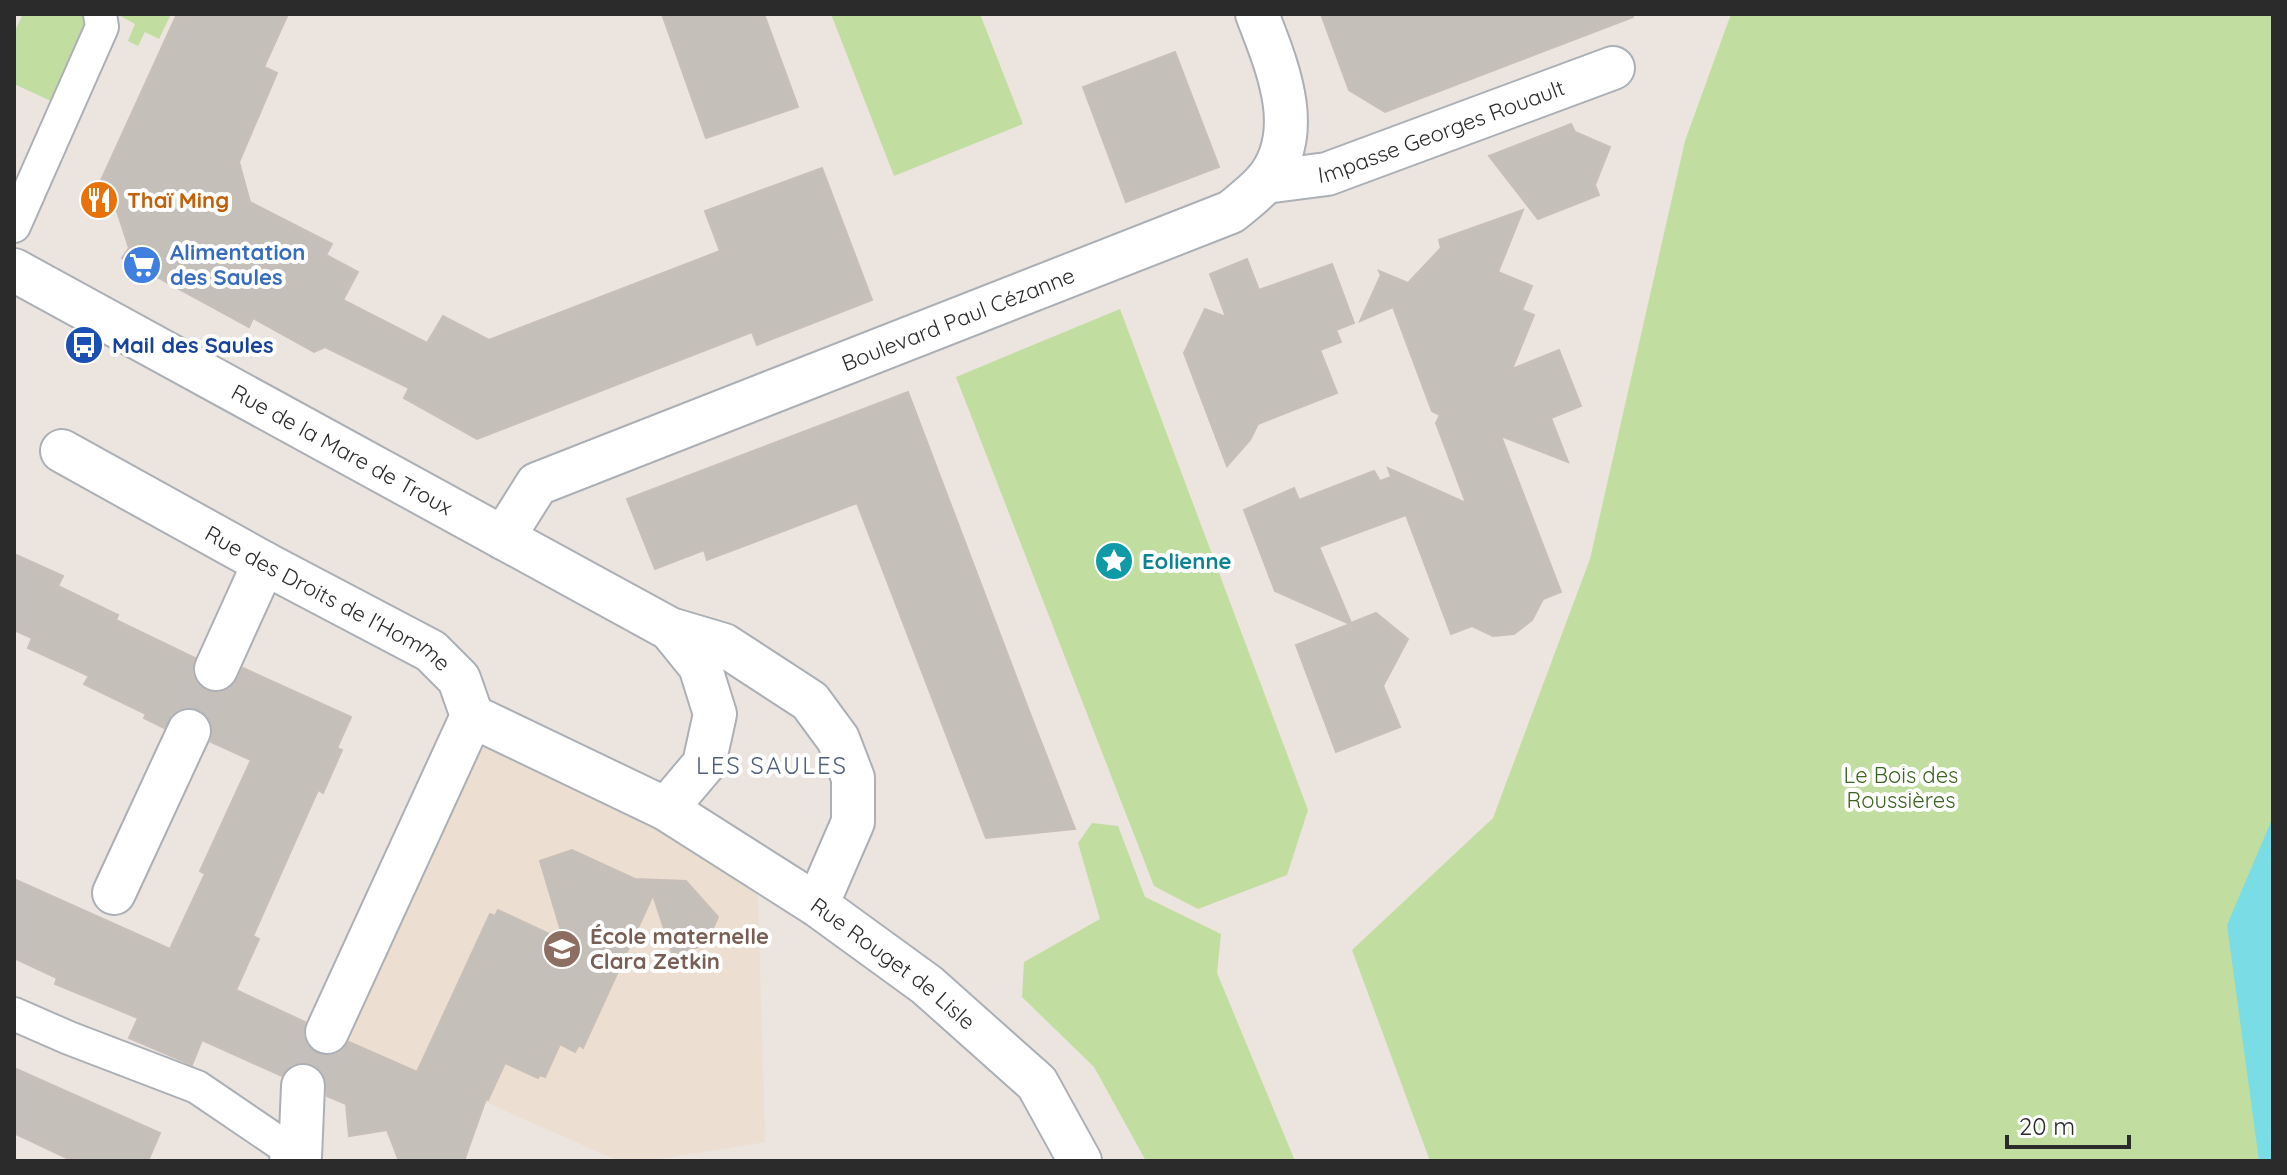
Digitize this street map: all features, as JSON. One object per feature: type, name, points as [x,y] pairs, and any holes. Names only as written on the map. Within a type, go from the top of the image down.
[{"type":"street","points":[[14,226],[102,27],[100,14]]},
{"type":"street","name":"Boulevard Paul Cézanne","points":[[503,538],[537,484],[1231,212],[1265,182],[1284,143],[1286,108],[1279,69],[1257,14]]},
{"type":"street","name":"Impasse Georges Rouault","points":[[1265,182],[1327,174],[1613,68]]},
{"type":"street","name":"Rue de la Mare de Troux","points":[[14,270],[670,629],[724,645],[810,701],[838,739],[853,778],[853,822],[817,905]]},
{"type":"street","name":"Rue des Droits de l'Homme","points":[[62,451],[431,651],[459,679],[472,716]]},
{"type":"street","points":[[216,669],[264,563]]},
{"type":"street","name":"Rue de la Mare de Troux","points":[[666,809],[704,764],[715,714],[700,666],[670,629]]},
{"type":"street","points":[[327,1032],[472,716]]},
{"type":"street","name":"Rue Rouget de Lisle","points":[[472,716],[666,809],[817,905],[927,985],[1037,1083],[1080,1161]]},
{"type":"street","points":[[114,893],[189,731]]},
{"type":"street","points":[[14,1014],[197,1087],[298,1160]]},
{"type":"street","points":[[298,1160],[303,1086]]},
{"type":"shaded area","name":"École maternelle Clara Zetkin","points":[[472,716],[757,867],[765,1142],[646,1161],[619,1161],[327,1032]]},
{"type":"green space","points":[[23,14],[80,14],[88,18],[51,101],[14,84],[14,33]]},
{"type":"green space","points":[[117,14],[171,14],[159,39],[145,32],[138,46],[128,41],[135,24]]},
{"type":"green space","points":[[831,14],[980,14],[1023,124],[894,176]]},
{"type":"green space","name":"Le Bois des Roussières","points":[[1731,14],[2273,14],[2273,1161],[1430,1161],[1352,950],[1493,818],[1590,559],[1685,141]]},
{"type":"green space","points":[[1120,309],[1308,810],[1287,875],[1198,909],[1154,886],[956,377]]},
{"type":"green space","points":[[1092,823],[1118,826],[1145,897],[1221,934],[1217,973],[1295,1161],[1146,1161],[1094,1067],[1022,997],[1024,962],[1100,919],[1078,843]]},
{"type":"water","points":[[2273,817],[2273,1161],[2259,1161],[2227,925]]},
{"type":"building","points":[[177,14],[288,14],[264,67],[277,73],[239,162],[250,202],[332,244],[326,255],[358,272],[343,300],[427,343],[443,316],[489,340],[720,251],[705,211],[822,168],[872,300],[757,345],[752,332],[477,439],[404,398],[409,388],[325,347],[314,352],[253,318],[249,327],[122,258],[129,248],[111,193],[97,189]]},
{"type":"building","points":[[662,14],[764,14],[798,107],[706,138]]},
{"type":"building","points":[[1321,14],[1633,14],[1633,17],[1385,112],[1349,90]]},
{"type":"building","points":[[1175,52],[1219,167],[1126,202],[1083,87]]},
{"type":"building","points":[[1571,124],[1575,132],[1610,147],[1595,185],[1599,195],[1538,219],[1489,156]]},
{"type":"building","points":[[1523,210],[1498,272],[1532,286],[1522,310],[1534,315],[1512,369],[1559,350],[1581,406],[1551,418],[1568,462],[1501,436],[1561,592],[1543,599],[1532,620],[1514,634],[1493,636],[1472,626],[1451,634],[1406,515],[1319,547],[1351,623],[1376,613],[1408,639],[1383,686],[1400,727],[1336,752],[1296,645],[1350,624],[1275,591],[1244,510],[1294,488],[1299,500],[1374,471],[1380,481],[1391,477],[1388,468],[1466,503],[1436,423],[1440,415],[1432,411],[1393,307],[1360,321],[1381,275],[1379,271],[1408,283],[1441,248],[1439,240]]},
{"type":"building","points":[[1247,259],[1259,290],[1332,264],[1354,323],[1336,330],[1341,342],[1320,350],[1337,393],[1258,424],[1250,440],[1227,466],[1184,353],[1205,309],[1226,317],[1210,274]]},
{"type":"building","points":[[908,392],[1075,829],[986,838],[857,503],[707,560],[704,550],[655,569],[627,499]]},
{"type":"building","points":[[14,554],[63,576],[58,586],[118,615],[116,620],[195,658],[192,672],[196,682],[205,690],[218,693],[229,689],[243,668],[351,717],[337,748],[342,750],[323,793],[318,790],[253,936],[259,939],[236,990],[305,1022],[303,1035],[307,1045],[316,1053],[330,1056],[341,1051],[349,1042],[417,1072],[490,914],[495,916],[498,910],[564,941],[540,861],[572,850],[635,879],[686,881],[718,917],[706,944],[673,956],[653,895],[583,1048],[579,1045],[575,1052],[560,1044],[545,1077],[540,1075],[538,1078],[505,1063],[486,1099],[464,1161],[399,1161],[387,1130],[349,1136],[346,1104],[327,1096],[325,1076],[315,1065],[305,1062],[293,1064],[282,1076],[202,1040],[192,1065],[129,1038],[138,1018],[55,984],[57,978],[14,958],[14,879],[170,949],[205,874],[200,871],[251,760],[211,742],[213,728],[200,710],[188,707],[176,711],[164,728],[144,718],[146,714],[84,684],[89,676],[28,648],[32,638],[14,630]]},
{"type":"building","points":[[14,1068],[160,1133],[148,1161],[73,1161],[14,1133]]},
{"type":"tunnel","points":[[189,731],[216,669]]},
{"type":"tunnel","points":[[303,1086],[327,1032]]},
{"type":"place","name":"Thaï Ming","points":[[99,200]]},
{"type":"place","name":"Alimentation des Saules","points":[[142,265]]},
{"type":"place","name":"Mail des Saules","points":[[84,345]]},
{"type":"place","name":"Eolienne","points":[[1114,561]]},
{"type":"place","name":"École maternelle Clara Zetkin","points":[[562,949]]},
{"type":"district","name":"LES SAULES","points":[[772,766]]}]
